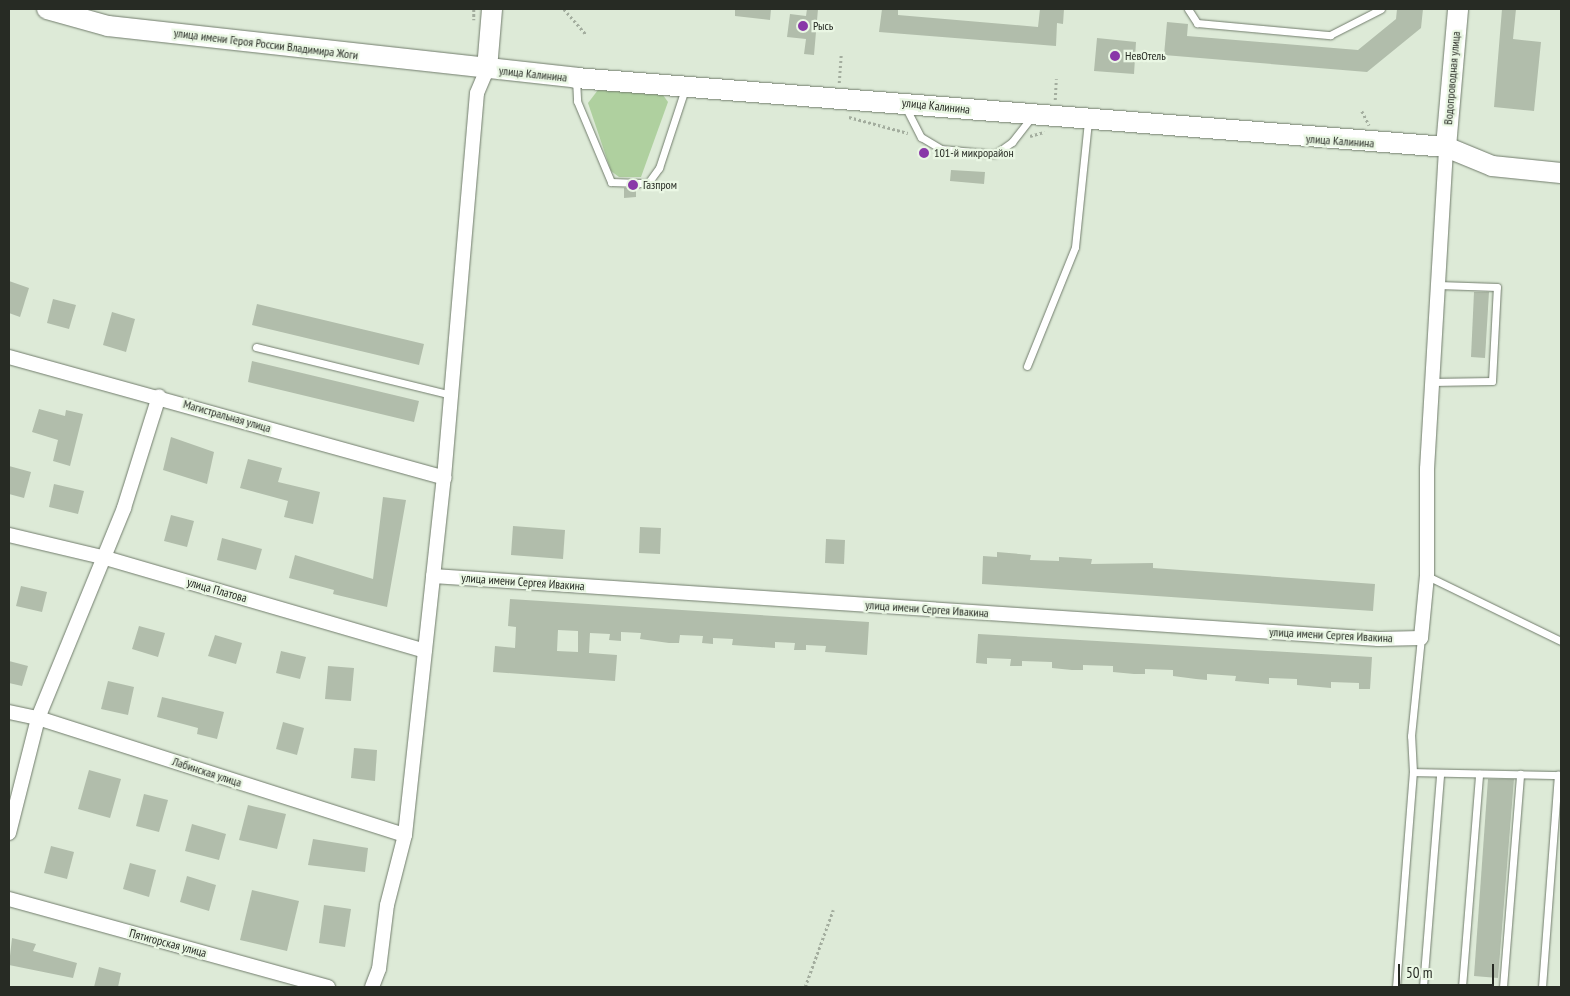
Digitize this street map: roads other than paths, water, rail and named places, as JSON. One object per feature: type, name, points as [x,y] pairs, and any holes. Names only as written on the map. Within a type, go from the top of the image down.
[{"type":"main road","name":"улица имени Героя России Владимира Жоги","points":[[48,9],[108,26],[487,69]]},
{"type":"main road","name":"улица Калинина","points":[[492,9],[487,69],[685,88],[904,103],[1032,116],[1446,148],[1492,166],[1561,173]]},
{"type":"main road","name":"Водопроводная улица","points":[[1446,148],[1458,9]]},
{"type":"street","points":[[372,987],[379,969],[387,905],[405,835],[444,478],[476,92],[487,69]]},
{"type":"street","points":[[1421,638],[1427,576],[1432,382],[1446,148]]},
{"type":"street","name":"Магистральная улица","points":[[9,357],[159,396],[444,478]]},
{"type":"street","points":[[9,834],[38,718],[102,557],[124,508],[159,396]]},
{"type":"street","name":"улица Платова","points":[[9,535],[102,557],[425,651]]},
{"type":"street","name":"улица имени Сергея Ивакина","points":[[433,576],[1378,639],[1421,638]]},
{"type":"street","name":"Лабинская улица","points":[[9,712],[38,718],[405,835]]},
{"type":"street","name":"Пятигорская улица","points":[[9,899],[328,987]]},
{"type":"lane","points":[[1188,9],[1197,23],[1330,35],[1381,9]]},
{"type":"lane","points":[[576,78],[577,101],[611,182],[648,183],[659,168],[685,88]]},
{"type":"lane","points":[[904,103],[921,137],[940,149],[995,154],[1012,142],[1032,116]]},
{"type":"lane","points":[[1027,366],[1075,247],[1088,120]]},
{"type":"lane","points":[[1432,382],[1492,381],[1497,287],[1438,284]]},
{"type":"lane","points":[[256,348],[452,394]]},
{"type":"lane","points":[[1427,576],[1561,641]]},
{"type":"lane","points":[[1396,987],[1413,772],[1411,736],[1421,638]]},
{"type":"lane","points":[[1413,772],[1560,775],[1542,987]]},
{"type":"lane","points":[[1423,987],[1440,774]]},
{"type":"lane","points":[[1462,987],[1479,774]]},
{"type":"lane","points":[[1503,987],[1520,774]]},
{"type":"place","name":"Рысь","points":[[803,26]]},
{"type":"place","name":"НевОтель","points":[[1115,56]]},
{"type":"place","name":"101-й микрорайон","points":[[924,153]]},
{"type":"place","name":"Газпром","points":[[633,185]]}]
